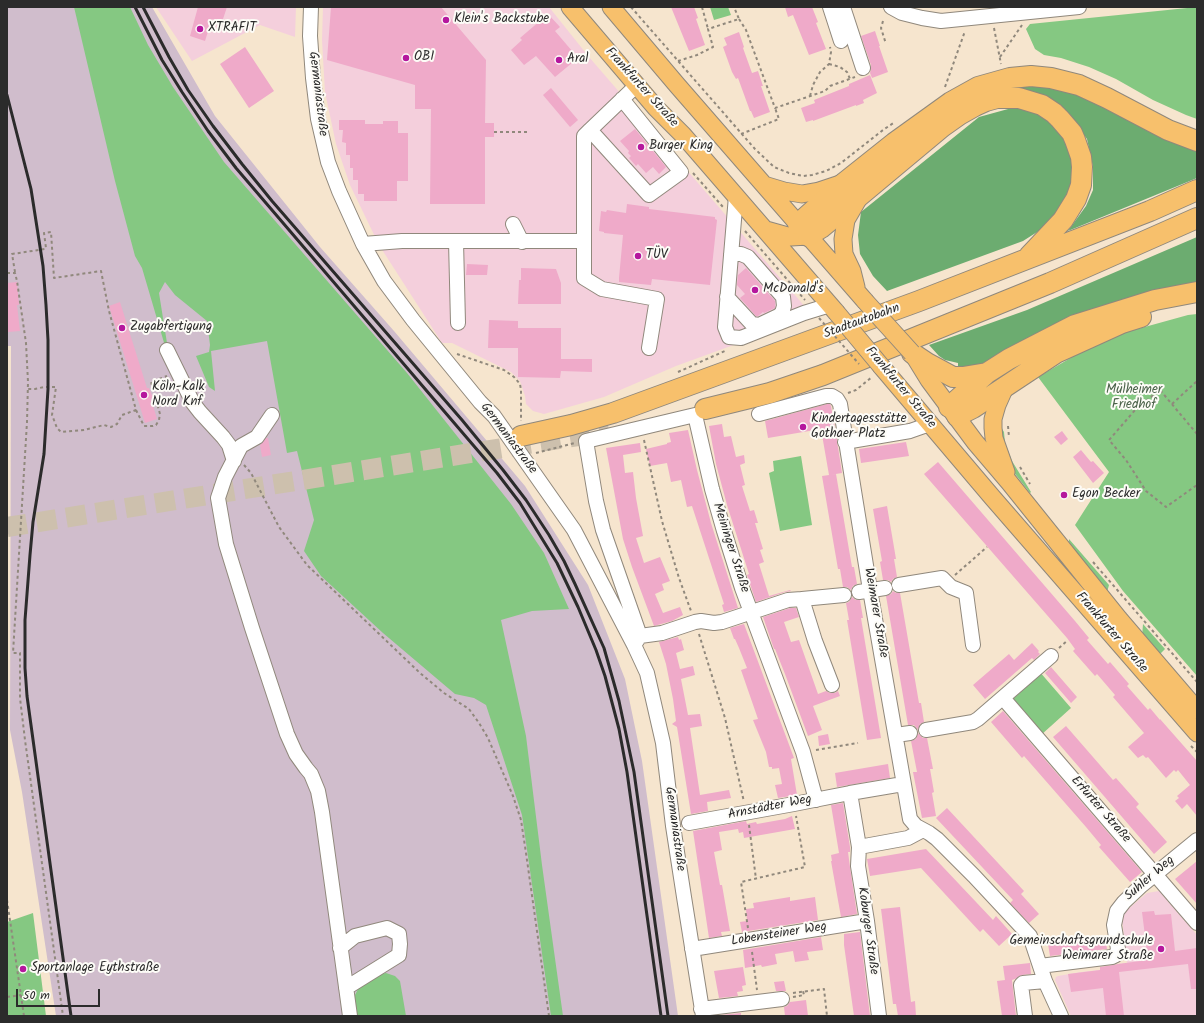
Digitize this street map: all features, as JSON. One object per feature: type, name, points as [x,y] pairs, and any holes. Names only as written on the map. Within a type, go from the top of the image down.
[{"type":"highway","points":[[799,232],[818,207],[845,182],[894,143],[960,97],[978,87],[1016,77],[1031,76],[1051,78],[1079,85],[1168,130],[1197,141]]},
{"type":"highway","points":[[799,232],[817,232],[942,128],[971,108],[996,98],[1020,98],[1035,102],[1054,113],[1072,133],[1081,157],[1082,176],[1079,192],[1070,210],[1063,220],[1025,260]]},
{"type":"highway","name":"Stadtautobahn","points":[[521,430],[570,425],[613,413],[919,301],[1150,211],[1197,190]]},
{"type":"highway","points":[[704,409],[770,393],[823,375],[1050,284],[1197,218]]},
{"type":"highway","points":[[953,412],[987,373],[1009,359],[1075,325],[1155,300],[1197,292]]},
{"type":"highway","points":[[953,412],[973,408],[1056,353],[1122,323],[1167,309],[1197,303]]},
{"type":"highway","points":[[912,352],[927,363],[953,377],[987,373]]},
{"type":"main road","name":"Frankfurter Straße","points":[[570,7],[656,108],[683,135],[810,282],[825,311],[876,372],[930,424],[1197,733]]},
{"type":"main road","name":"Frankfurter Straße","points":[[611,7],[764,185],[799,232],[832,264],[912,352],[929,380],[975,442],[1009,482],[1119,620],[1197,710]]},
{"type":"main road","points":[[764,185],[784,191],[802,194],[819,191],[845,182]]},
{"type":"main road","points":[[859,197],[846,220],[843,244],[844,254],[862,298]]},
{"type":"main road","points":[[766,230],[799,232],[791,251],[794,263]]},
{"type":"main road","points":[[810,282],[810,270],[814,264],[832,264]]},
{"type":"main road","points":[[1005,387],[993,418],[993,428],[994,438],[1009,482]]},
{"type":"main road","points":[[930,424],[944,422],[953,412]]},
{"type":"street","name":"Germaniastraße","points":[[311,7],[310,36],[318,119],[328,162],[339,191],[364,244],[384,281],[413,320],[480,402],[494,416],[574,530],[637,640]]},
{"type":"street","points":[[830,7],[841,41]]},
{"type":"street","points":[[843,7],[860,72]]},
{"type":"street","points":[[891,7],[902,13],[941,21],[970,13],[992,16],[1079,7]]},
{"type":"street","points":[[637,85],[584,136],[584,278],[602,290],[657,299],[649,348]]},
{"type":"street","points":[[590,130],[648,195],[682,172],[622,99]]},
{"type":"street","points":[[736,196],[725,327],[729,337],[741,338],[825,311]]},
{"type":"street","points":[[513,224],[522,242]]},
{"type":"street","points":[[364,244],[402,241],[584,241]]},
{"type":"street","points":[[456,241],[458,323]]},
{"type":"street","points":[[727,297],[752,324],[759,325],[778,316],[782,313],[784,306],[784,297],[748,257],[741,254],[731,254]]},
{"type":"street","points":[[167,350],[193,403],[229,445],[234,461]]},
{"type":"street","points":[[759,414],[826,396],[837,398]]},
{"type":"street","name":"Weimarer Straße","points":[[837,398],[840,404],[864,591],[903,734],[903,784],[910,819],[916,826],[923,830]]},
{"type":"street","points":[[272,415],[257,437],[241,446],[226,476],[218,498],[226,544],[252,628],[288,734],[296,754],[312,774],[318,791],[350,1016]]},
{"type":"street","name":"Meininger Straße","points":[[586,441],[695,415],[712,489],[742,588],[803,752],[816,800]]},
{"type":"street","points":[[845,442],[910,431],[930,424]]},
{"type":"street","name":"Germaniastraße","points":[[586,441],[596,501],[603,530],[647,673],[663,743],[673,826],[702,1012]]},
{"type":"street","points":[[899,585],[942,578],[951,588],[966,593],[973,644]]},
{"type":"street","points":[[864,591],[884,588]]},
{"type":"street","points":[[637,640],[695,622],[722,622],[788,600],[844,595]]},
{"type":"street","points":[[802,599],[815,641],[832,685]]},
{"type":"street","points":[[926,730],[973,722],[1051,656]]},
{"type":"street","name":"Erfurter Straße","points":[[1003,698],[1156,874],[1195,916]]},
{"type":"street","name":"Arnstädter Weg","points":[[689,823],[903,784]]},
{"type":"street","name":"Koburger Straße","points":[[850,793],[858,847],[858,866],[867,921],[879,1016]]},
{"type":"street","points":[[858,847],[908,838],[923,830],[938,840],[1030,936],[1045,981],[1061,1016]]},
{"type":"street","name":"Suhler Weg","points":[[1040,966],[1112,958],[1118,949],[1114,925],[1117,910],[1133,894],[1197,840]]},
{"type":"street","name":"Lobensteiner Weg","points":[[692,949],[867,921]]},
{"type":"street","points":[[340,948],[355,936],[381,929],[387,928],[399,934],[399,955],[346,988]]},
{"type":"street","points":[[1025,1016],[1023,983],[1045,981]]},
{"type":"street","points":[[702,1012],[782,999]]},
{"type":"path","points":[[631,7],[755,149],[774,167],[789,173],[803,176]]},
{"type":"path","points":[[678,61],[713,47],[702,7]]},
{"type":"path","points":[[734,7],[746,30],[779,119],[741,134]]},
{"type":"path","points":[[1000,57],[1030,12]]},
{"type":"path","points":[[945,89],[966,31],[970,13]]},
{"type":"path","points":[[992,16],[1001,64]]},
{"type":"path","points":[[708,29],[739,19]]},
{"type":"path","points":[[883,21],[881,28],[886,44]]},
{"type":"path","points":[[810,96],[813,85],[820,72],[829,64],[830,52]]},
{"type":"path","points":[[829,64],[840,67],[847,72],[850,79]]},
{"type":"path","points":[[775,108],[825,91],[830,86],[850,79],[860,72]]},
{"type":"path","points":[[494,132],[529,132]]},
{"type":"path","points":[[695,176],[754,241],[825,311],[861,366]]},
{"type":"path","points":[[63,1016],[20,698],[20,653],[12,653],[28,389],[26,343],[18,281],[12,254],[45,249],[44,233],[51,232],[54,278],[100,271],[109,311],[136,410],[144,426],[152,426],[156,424],[159,420],[160,414],[151,382],[178,372]]},
{"type":"path","points":[[7,273],[15,273]]},
{"type":"path","points":[[676,372],[730,349]]},
{"type":"path","points":[[441,353],[452,352],[504,370],[514,377],[520,384],[521,390],[521,430]]},
{"type":"path","points":[[837,398],[856,390],[876,372]]},
{"type":"path","points":[[1172,404],[1197,381]]},
{"type":"path","points":[[28,389],[56,387],[52,415],[57,428],[61,432],[104,426],[111,427],[117,424],[122,415],[136,410]]},
{"type":"path","points":[[1197,434],[1160,390],[1136,409],[1109,440],[1126,460],[1146,491],[1166,507],[1197,485]]},
{"type":"path","points":[[993,418],[1003,421],[1008,426],[1010,443]]},
{"type":"path","points":[[535,452],[586,441]]},
{"type":"path","points":[[234,461],[243,464],[251,473],[279,527],[306,565],[420,673],[444,693],[469,709],[488,738],[521,820],[549,1016]]},
{"type":"path","points":[[1017,462],[1032,487]]},
{"type":"path","points":[[942,578],[954,576],[987,546]]},
{"type":"path","points":[[1091,561],[1197,682]]},
{"type":"path","points":[[803,752],[858,743]]},
{"type":"path","points":[[748,812],[756,879]]},
{"type":"path","points":[[7,900],[24,1016]]},
{"type":"path","points":[[7,997],[21,995]]},
{"type":"shaded area","points":[[7,7],[152,7],[215,116],[320,247],[394,331],[525,486],[588,585],[625,679],[642,761],[678,1016],[56,1016],[22,792],[10,730],[11,346],[7,346]]},
{"type":"shaded area","points":[[156,7],[296,7],[295,37],[260,25],[192,61]]},
{"type":"shaded area","points":[[323,7],[549,7],[589,57],[813,316],[676,366],[604,397],[544,414],[533,411],[526,404],[520,381],[511,372],[452,343],[442,343],[379,245],[350,185],[336,144],[325,92],[322,40]]},
{"type":"shaded area","name":"Gemeinschaftsgrundschule Weimarer Straße","points":[[1159,891],[1197,935],[1197,1016],[1071,1016],[1055,980],[1056,977],[1100,970],[1118,966],[1118,964],[1127,963],[1122,921],[1124,914],[1147,893]]},
{"type":"green space","points":[[74,7],[130,7],[148,45],[173,87],[224,162],[407,373],[511,504],[544,553],[569,609],[532,611],[501,620],[526,736],[563,1016],[551,1016],[522,815],[486,705],[474,698],[455,694],[383,633],[321,576],[304,551],[314,520],[297,451],[287,453],[267,341],[211,351],[215,391],[209,387],[196,356],[209,352],[210,345],[207,321],[175,295],[165,282],[159,293],[167,343],[165,346],[142,268],[135,256],[115,181]]},
{"type":"green space","points":[[710,7],[728,7],[731,15],[714,20]]},
{"type":"green space","points":[[1197,7],[1197,119],[1153,100],[1116,79],[1089,67],[1061,58],[1044,55],[1035,49],[1026,29],[1030,24]]},
{"type":"green space","points":[[1053,84],[1197,148],[1197,178],[1068,231],[1086,206],[1093,190],[1093,167],[1087,139],[1074,121],[1000,87]]},
{"type":"green space","points":[[1019,106],[1044,115],[1067,142],[1075,160],[1074,177],[1068,196],[1045,227],[1023,241],[887,291],[873,276],[860,254],[858,235],[861,212],[979,117]]},
{"type":"green space","points":[[1197,237],[1197,284],[1095,311],[1018,343],[973,369],[958,372],[958,363],[945,360],[929,345],[1027,310]]},
{"type":"green space","name":"Mülheimer Friedhof","points":[[1197,314],[1197,676],[1123,591],[1075,525],[1109,472],[1038,377],[1074,356],[1123,333],[1188,315]]},
{"type":"green space","points":[[1001,427],[1004,432],[1005,443],[1012,461],[1031,492],[1030,493],[1012,470],[1000,445]]},
{"type":"green space","points":[[801,456],[812,525],[780,531],[769,473],[774,471],[773,461]]},
{"type":"green space","points":[[1069,539],[1109,585],[1106,596],[1069,542]]},
{"type":"green space","points":[[1143,624],[1165,649],[1160,654],[1142,637]]},
{"type":"green space","points":[[1039,671],[1071,708],[1041,735],[1013,700],[1040,674]]},
{"type":"green space","name":"Sportanlage Eythstraße","points":[[33,913],[46,1016],[7,1016],[7,922]]},
{"type":"green space","points":[[386,973],[395,976],[400,981],[406,1016],[353,1016],[354,997],[359,987],[376,975]]},
{"type":"building","name":"XTRAFIT","points":[[198,7],[227,7],[222,22],[212,19],[205,41],[190,36]]},
{"type":"building","points":[[331,7],[441,7],[486,60],[485,123],[494,123],[494,137],[485,137],[485,204],[430,204],[431,109],[415,109],[415,85],[327,60]]},
{"type":"building","points":[[671,7],[694,7],[698,18],[696,19],[705,45],[689,51]]},
{"type":"building","points":[[785,7],[812,7],[818,22],[816,23],[826,49],[809,55],[793,15],[788,17]]},
{"type":"building","points":[[548,14],[560,27],[555,31],[578,58],[555,77],[536,56],[524,65],[511,50],[522,40],[520,38]]},
{"type":"building","points":[[875,31],[888,72],[872,78],[870,73],[871,65],[861,36]]},
{"type":"building","points":[[739,32],[752,73],[758,71],[763,86],[761,86],[770,112],[754,118],[738,78],[736,79],[732,72],[723,47],[727,45],[724,38]]},
{"type":"building","points":[[245,47],[274,91],[249,108],[220,64]]},
{"type":"building","points":[[870,75],[877,93],[863,100],[864,103],[813,121],[806,122],[801,108],[815,103],[814,100],[849,86],[849,84]]},
{"type":"building","points":[[551,88],[578,120],[570,127],[543,95]]},
{"type":"building","points":[[339,120],[365,120],[365,124],[383,124],[383,121],[398,121],[398,133],[408,133],[408,181],[397,181],[397,201],[364,201],[364,194],[358,194],[358,180],[353,180],[353,168],[350,168],[350,155],[346,155],[346,143],[342,142],[343,130],[339,130]]},
{"type":"building","name":"Burger King","points":[[635,129],[666,167],[659,174],[653,167],[646,173],[638,164],[636,166],[629,158],[631,156],[628,153],[629,151],[620,141]]},
{"type":"building","points":[[627,204],[649,207],[649,209],[715,217],[717,220],[710,285],[652,279],[651,285],[619,282],[623,235],[599,231],[601,211],[606,212],[607,210],[626,213]]},
{"type":"building","points":[[467,264],[488,265],[487,275],[466,275]]},
{"type":"building","points":[[521,268],[556,269],[561,283],[561,304],[518,304]]},
{"type":"building","name":"McDonald's","points":[[746,268],[775,301],[775,308],[764,313],[763,312],[758,316],[756,316],[740,298],[745,294],[737,285],[738,275]]},
{"type":"building","points":[[17,282],[19,305],[17,305],[20,331],[8,332],[7,283]]},
{"type":"building","points":[[120,302],[147,388],[149,388],[153,398],[151,399],[157,419],[145,423],[109,306]]},
{"type":"building","points":[[489,320],[518,321],[518,328],[561,328],[561,359],[592,359],[592,372],[561,371],[560,378],[518,377],[518,348],[488,348]]},
{"type":"building","points":[[830,404],[831,406],[842,473],[829,475],[821,429],[768,438],[765,421]]},
{"type":"building","points":[[722,424],[724,437],[731,436],[736,457],[744,455],[745,463],[740,465],[745,485],[742,486],[750,511],[754,510],[758,523],[755,523],[763,549],[760,550],[764,562],[759,564],[769,596],[791,591],[756,602],[716,464],[709,426]]},
{"type":"building","points":[[688,430],[711,523],[738,608],[724,612],[722,605],[724,604],[692,506],[687,507],[681,480],[671,482],[667,463],[650,466],[646,449],[671,442],[669,433]]},
{"type":"building","points":[[1062,431],[1068,439],[1061,445],[1054,437]]},
{"type":"building","points":[[266,438],[268,438],[271,455],[262,457],[260,445]]},
{"type":"building","points":[[906,442],[909,456],[861,463],[859,449]]},
{"type":"building","points":[[640,443],[641,452],[623,455],[625,473],[633,472],[643,536],[636,538],[644,563],[660,557],[670,581],[662,584],[664,590],[655,594],[663,613],[680,607],[683,615],[672,621],[654,626],[623,539],[606,448]]},
{"type":"building","points":[[1081,450],[1091,462],[1093,461],[1104,473],[1093,483],[1073,457]]},
{"type":"building","points":[[938,462],[1075,621],[1089,638],[1087,640],[1108,664],[1110,662],[1129,684],[1127,686],[1148,710],[1150,708],[1197,761],[1197,816],[1187,804],[1182,809],[1175,801],[1179,798],[1177,796],[1190,785],[1178,770],[1176,772],[1174,770],[1166,778],[1148,757],[1146,758],[1143,755],[1138,758],[1128,747],[1144,733],[1113,697],[1115,695],[1097,674],[1095,676],[1073,651],[1075,649],[1067,638],[924,474]]},
{"type":"building","points":[[836,474],[852,567],[854,567],[857,584],[853,586],[851,590],[847,587],[843,587],[840,569],[838,569],[822,476]]},
{"type":"building","points":[[887,506],[896,559],[894,559],[897,577],[891,582],[888,580],[883,580],[880,562],[882,561],[873,509]]},
{"type":"building","points":[[893,591],[900,593],[919,703],[921,703],[924,722],[920,724],[918,730],[914,725],[908,725],[886,596],[891,594]]},
{"type":"building","points":[[852,597],[856,600],[860,600],[863,618],[861,618],[881,738],[867,740],[847,620],[849,620],[846,603],[849,602]]},
{"type":"building","points":[[790,608],[796,608],[799,617],[784,622],[791,642],[799,640],[818,694],[826,691],[835,693],[838,691],[840,696],[813,706],[822,730],[808,736],[763,617]]},
{"type":"building","points":[[744,624],[794,758],[791,759],[797,795],[778,798],[775,785],[782,784],[779,768],[772,769],[772,767],[769,767],[766,752],[753,720],[758,719],[741,670],[747,668],[730,628]]},
{"type":"building","points":[[678,637],[679,640],[681,639],[684,650],[676,653],[680,669],[693,666],[695,675],[681,679],[688,715],[700,714],[702,726],[690,728],[700,795],[729,790],[731,798],[707,802],[708,811],[691,814],[677,727],[672,724],[676,721],[673,699],[666,664],[659,642]]},
{"type":"building","points":[[1032,643],[1040,654],[1034,660],[1032,658],[985,699],[973,685],[1009,654],[1014,660]]},
{"type":"building","points":[[1051,667],[1077,697],[1071,703],[1045,673]]},
{"type":"building","points":[[1003,711],[1142,872],[1130,882],[1099,847],[1101,845],[1086,827],[1024,756],[1022,758],[991,722]]},
{"type":"building","points":[[1066,726],[1113,780],[1116,778],[1139,804],[1136,807],[1167,842],[1154,854],[1053,737]]},
{"type":"building","points":[[918,733],[923,738],[927,738],[933,769],[930,769],[936,816],[922,818],[913,772],[917,772],[911,741],[916,739]]},
{"type":"building","points":[[828,734],[830,744],[819,746],[818,736]]},
{"type":"building","points":[[888,764],[890,778],[837,787],[835,773]]},
{"type":"building","points":[[843,803],[850,847],[850,852],[848,852],[857,914],[841,917],[831,861],[831,855],[839,853],[831,805]]},
{"type":"building","points":[[947,808],[1024,891],[1021,894],[1039,914],[1029,923],[1010,903],[1013,900],[936,818]]},
{"type":"building","points":[[792,816],[795,829],[744,838],[743,832],[739,833],[738,829],[719,832],[722,850],[714,852],[720,885],[722,885],[730,931],[721,932],[722,936],[709,938],[693,831],[746,821],[747,824],[756,822],[757,824],[785,819]]},
{"type":"building","points":[[926,849],[993,920],[996,916],[1012,934],[999,946],[983,929],[980,932],[921,868],[870,876],[867,859]]},
{"type":"building","points":[[1197,861],[1197,904],[1175,879]]},
{"type":"building","points":[[790,897],[790,901],[815,897],[818,920],[742,932],[740,922],[747,921],[746,909],[754,908],[753,903]]},
{"type":"building","points":[[900,907],[911,1002],[915,1001],[916,1016],[898,1016],[896,1004],[893,1004],[881,909]]},
{"type":"building","points":[[1154,911],[1155,915],[1171,914],[1175,951],[1197,948],[1197,989],[1191,989],[1188,964],[1119,972],[1124,1016],[1106,1016],[1103,988],[1071,992],[1068,974],[1100,970],[1100,967],[1148,960],[1142,912]]},
{"type":"building","points":[[860,932],[870,1016],[854,1016],[844,945],[844,934]]},
{"type":"building","points":[[821,937],[823,950],[807,952],[809,960],[795,962],[793,951],[775,954],[777,964],[745,968],[743,950]]},
{"type":"building","points":[[1105,937],[1107,949],[1050,956],[1048,944]]},
{"type":"building","points":[[1030,963],[1031,974],[1022,975],[1012,980],[1016,1016],[1002,1016],[997,981],[1005,980],[1003,966]]},
{"type":"building","points":[[743,967],[746,985],[742,986],[743,991],[737,992],[738,996],[719,998],[714,971]]},
{"type":"building","points":[[784,981],[786,991],[776,991],[774,982]]},
{"type":"building","points":[[806,1000],[808,1016],[785,1016],[784,1007],[790,1002]]},
{"type":"building","points":[[741,1013],[741,1016],[721,1016],[721,1015]]},
{"type":"tunnel","points":[[7,527],[609,430]]},
{"type":"railway","points":[[135,7],[162,60],[182,92],[208,131],[236,168],[497,473],[520,503],[557,563],[596,650],[605,676],[619,729],[627,772],[661,1016]]},
{"type":"railway","points":[[143,7],[188,90],[213,126],[272,201],[462,420],[503,470],[526,500],[564,561],[604,648],[619,701],[634,772],[668,1016]]},
{"type":"railway","points":[[7,95],[31,189],[43,266],[46,305],[48,389],[44,454],[33,522],[30,555],[25,620],[25,668],[27,696],[71,1016]]},
{"type":"place","name":"Klein's Backstube","points":[[446,20]]},
{"type":"place","name":"XTRAFIT","points":[[200,29]]},
{"type":"place","name":"OBI","points":[[406,58]]},
{"type":"place","name":"Aral","points":[[559,60]]},
{"type":"place","name":"Burger King","points":[[641,147]]},
{"type":"place","name":"TÜV","points":[[638,256]]},
{"type":"place","name":"McDonald's","points":[[755,290]]},
{"type":"place","name":"Zugabfertigung","points":[[122,328]]},
{"type":"place","name":"Köln-Kalk Nord Knf","points":[[144,395]]},
{"type":"place","name":"Kindertagesstätte Gothaer Platz","points":[[803,427]]},
{"type":"place","name":"Egon Becker","points":[[1064,495]]},
{"type":"place","name":"Gemeinschaftsgrundschule Weimarer Straße","points":[[1161,949]]},
{"type":"place","name":"Sportanlage Eythstraße","points":[[23,969]]}]
